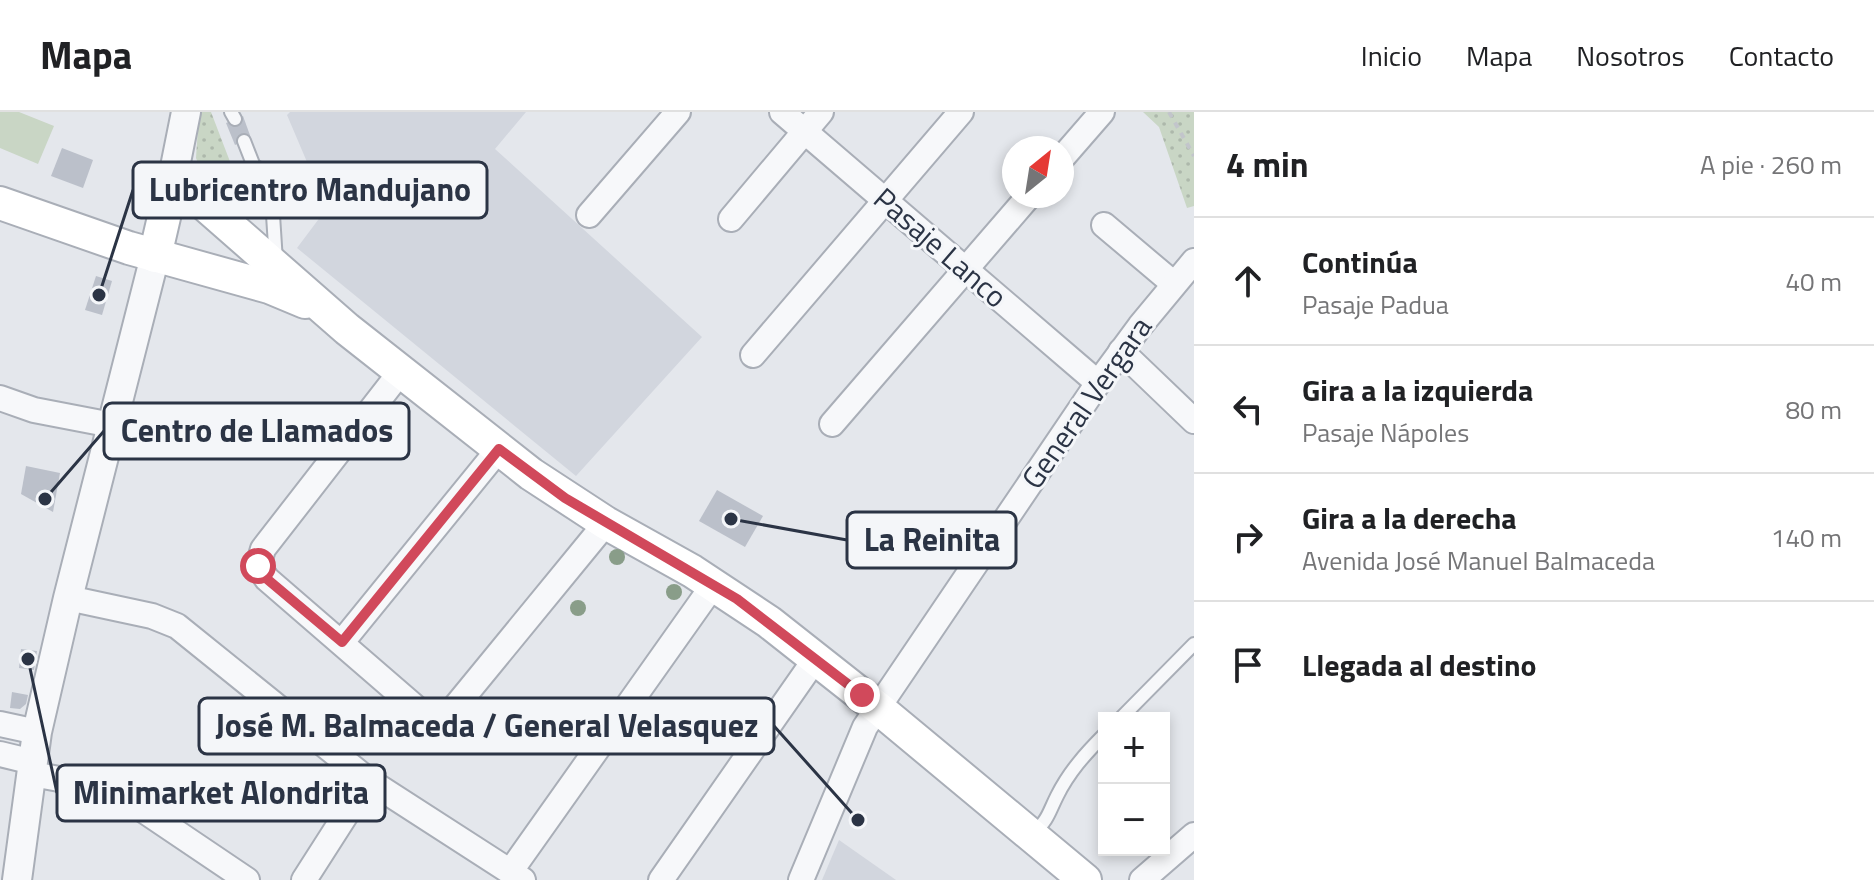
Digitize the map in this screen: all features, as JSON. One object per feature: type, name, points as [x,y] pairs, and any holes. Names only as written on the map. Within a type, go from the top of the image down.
[{"type":"main road","points":[[155,256],[171,187],[203,203],[335,319],[565,498],[714,584],[816,658],[1085,880]]},
{"type":"main road","points":[[0,203],[155,256],[277,289],[335,319]]},
{"type":"street","points":[[171,187],[186,112]]},
{"type":"street","points":[[589,215],[678,112]]},
{"type":"street","name":"Pasaje Lanco","points":[[782,112],[1098,383]]},
{"type":"street","points":[[731,219],[821,112]]},
{"type":"street","points":[[753,355],[961,112]]},
{"type":"street","points":[[1074,144],[1102,112]]},
{"type":"street","points":[[832,424],[1019,208]]},
{"type":"street","points":[[1104,225],[1174,284]]},
{"type":"street","points":[[17,880],[37,732],[155,256]]},
{"type":"street","name":"General Vergara","points":[[801,880],[857,743],[878,708],[1098,383],[1194,261]]},
{"type":"street","points":[[1121,351],[1194,421]]},
{"type":"street","points":[[402,370],[263,549],[258,566],[267,579],[430,720],[442,723],[606,523]]},
{"type":"street","points":[[0,398],[34,410],[112,425]]},
{"type":"street","points":[[342,642],[499,449]]},
{"type":"street","points":[[68,598],[152,616],[177,626],[368,780],[517,876],[714,584]]},
{"type":"street","points":[[661,880],[816,658]]},
{"type":"street","points":[[0,724],[37,732]]},
{"type":"street","points":[[0,754],[32,768],[121,795],[215,871],[247,880]]},
{"type":"street","points":[[304,880],[368,780]]},
{"type":"street","points":[[1142,880],[1194,835]]},
{"type":"lane","points":[[244,141],[253,164]]},
{"type":"lane","points":[[263,186],[273,215],[276,264]]},
{"type":"lane","points":[[1127,712],[1194,644]]},
{"type":"lane","points":[[1031,836],[1048,819],[1056,797],[1078,762],[1098,741]]},
{"type":"path","points":[[1169,112],[1194,156]]},
{"type":"shaded area","points":[[290,112],[526,112],[495,149],[702,337],[576,476],[297,248],[339,192],[307,162],[287,115]]},
{"type":"shaded area","points":[[839,840],[896,880],[822,880]]},
{"type":"green space","points":[[0,112],[19,112],[54,126],[38,164],[0,148]]},
{"type":"green space","points":[[199,112],[211,112],[247,206],[198,163]]},
{"type":"green space","points":[[1143,112],[1194,112],[1194,206],[1187,208],[1159,127]]},
{"type":"building","points":[[243,116],[251,138],[235,145],[226,123]]},
{"type":"building","points":[[62,148],[93,160],[83,188],[51,176]]},
{"type":"building","points":[[261,160],[271,183],[254,190],[244,167]]},
{"type":"building","points":[[96,276],[112,281],[102,315],[85,310]]},
{"type":"building","points":[[26,466],[60,473],[53,512],[21,494]]},
{"type":"building","points":[[717,490],[763,516],[745,547],[699,521]]},
{"type":"building","points":[[21,649],[37,651],[34,670],[19,668]]},
{"type":"building","points":[[12,692],[28,695],[26,704],[20,709],[10,708]]},
{"type":"place","name":"Lubricentro Mandujano","points":[[99,295]]},
{"type":"place","name":"Centro de Llamados","points":[[45,499]]},
{"type":"place","name":"La Reinita","points":[[731,519]]},
{"type":"place","name":"Minimarket Alondrita","points":[[28,659]]},
{"type":"place","name":"José M. Balmaceda / General Velasquez","points":[[858,820]]},
{"type":"route","points":[[258,566],[267,579],[342,642],[499,449],[565,498],[737,599],[862,695]]}]
